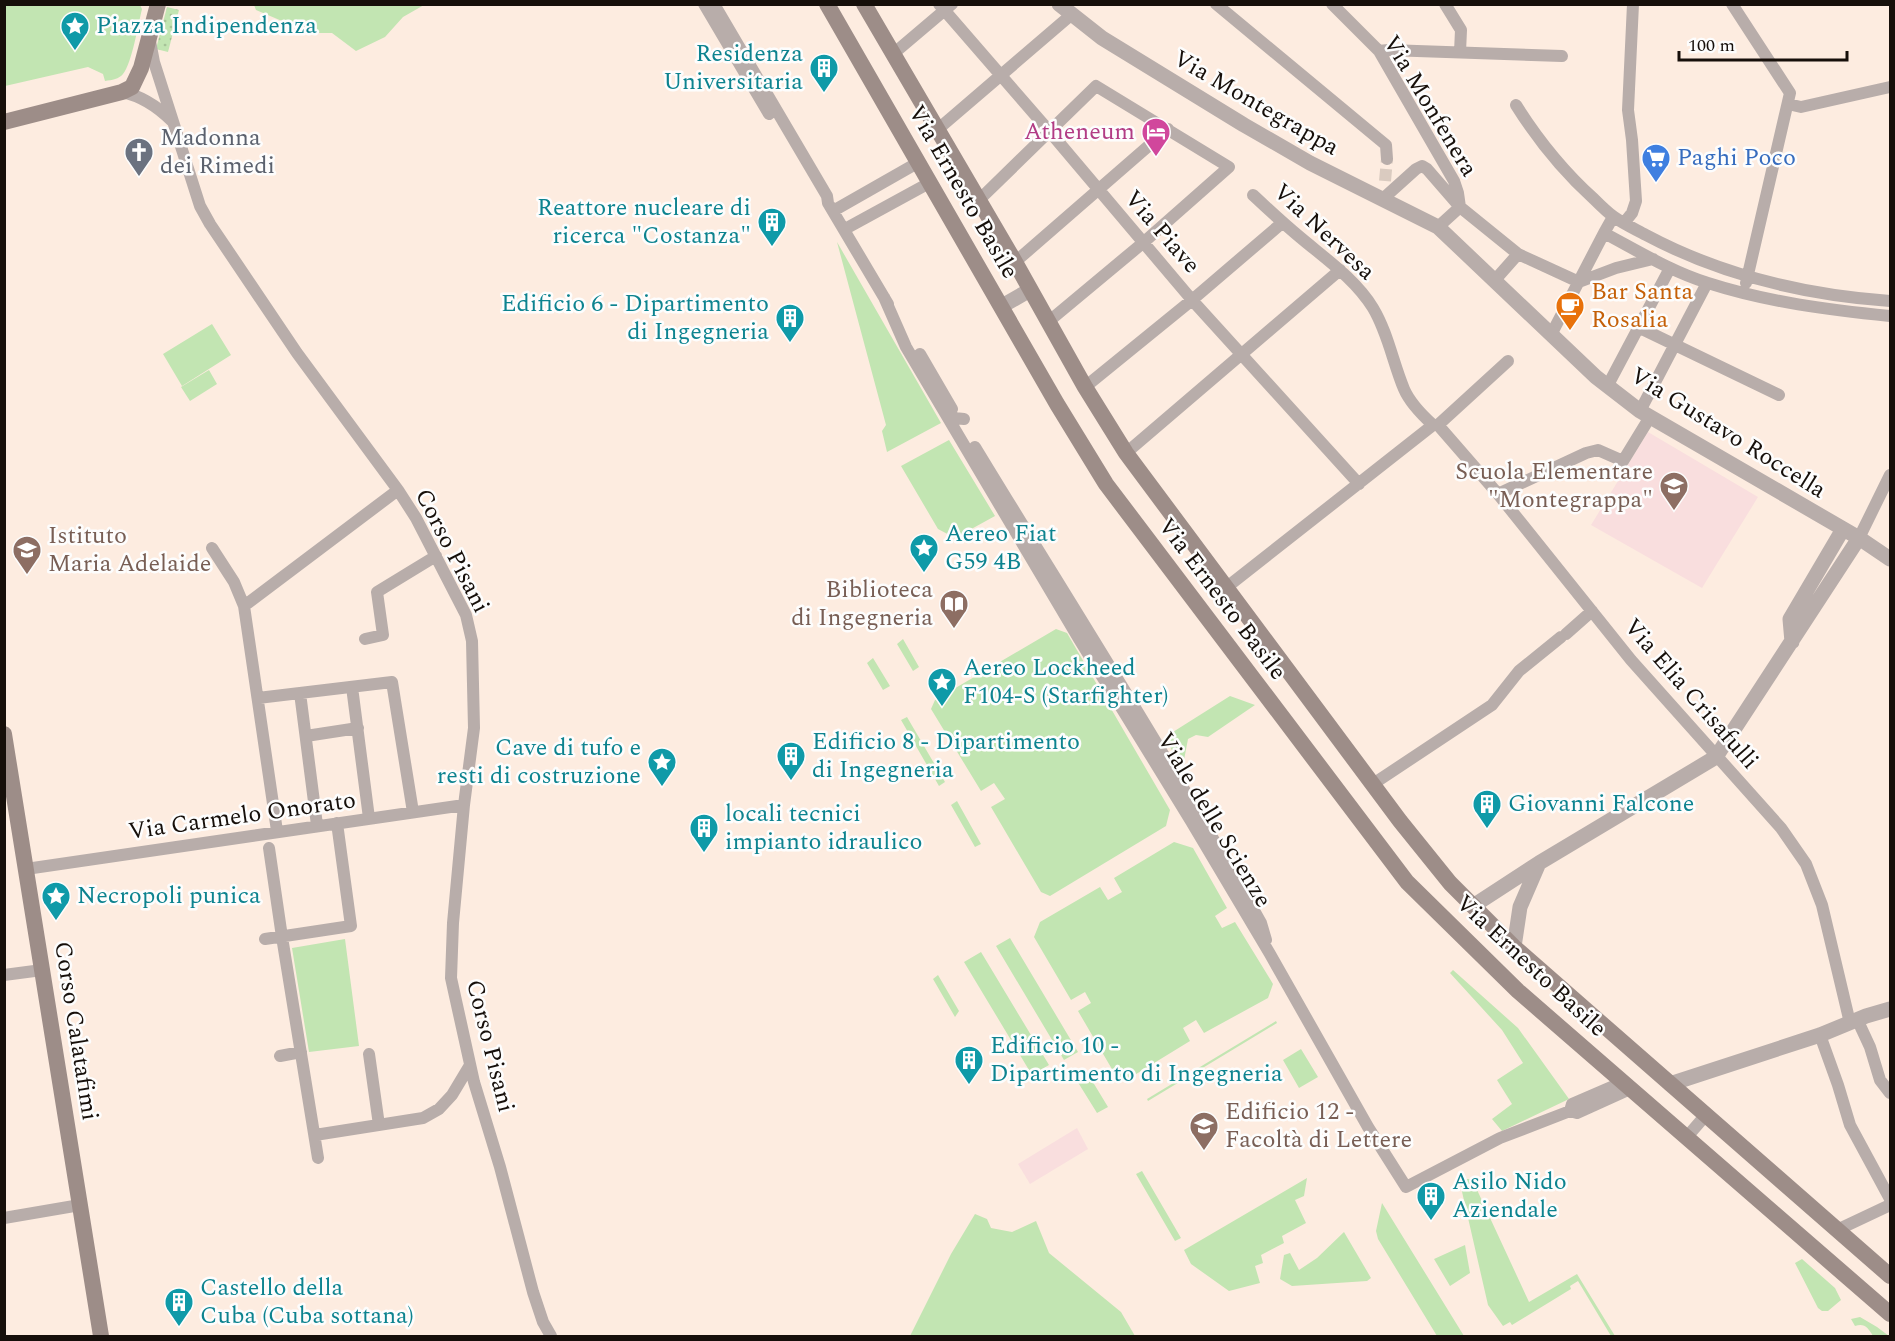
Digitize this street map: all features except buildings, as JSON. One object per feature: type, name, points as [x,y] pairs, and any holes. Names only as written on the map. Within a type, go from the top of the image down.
[{"type":"main road","points":[[4,122],[122,92],[132,87],[141,68],[158,4]]},
{"type":"main road","name":"Via Ernesto Basile","points":[[827,4],[1057,404],[1106,484],[1407,882],[1518,991],[1890,1314]]},
{"type":"main road","name":"Via Ernesto Basile","points":[[864,4],[1015,262],[1084,387],[1126,453],[1432,862],[1514,947],[1890,1276]]},
{"type":"main road","name":"Corso Calatafimi","points":[[4,734],[101,1336]]},
{"type":"street","name":"Viale delle Scienze","points":[[704,4],[821,202],[830,207]]},
{"type":"street","name":"Viale delle Scienze","points":[[714,4],[827,196],[830,207],[961,418],[1167,781],[1270,954],[1368,1127],[1406,1187],[1500,1138],[1626,1085]]},
{"type":"street","name":"Via Montegrappa","points":[[1059,4],[1102,38],[1310,163],[1385,198],[1438,227],[1495,280]]},
{"type":"street","points":[[1216,4],[1386,145],[1387,159]]},
{"type":"street","name":"Via Monfenera","points":[[1332,4],[1379,51],[1454,181],[1460,207]]},
{"type":"street","points":[[1445,4],[1461,30],[1460,52]]},
{"type":"street","points":[[1552,333],[1604,233],[1619,220],[1632,213],[1636,201],[1628,110],[1633,4]]},
{"type":"street","points":[[1732,4],[1790,93],[1743,293]]},
{"type":"street","points":[[893,54],[945,7]]},
{"type":"street","name":"Via Piave","points":[[945,7],[1192,300],[1359,484]]},
{"type":"street","points":[[937,130],[1071,15]]},
{"type":"street","name":"Corso Pisani","points":[[150,34],[153,62],[200,206],[297,353],[398,490],[416,518],[466,615],[472,641],[474,728],[453,923],[451,978],[470,1065],[543,1322]]},
{"type":"street","points":[[1379,51],[1562,56]]},
{"type":"street","points":[[979,200],[1096,86],[1230,167],[1048,322]]},
{"type":"street","points":[[1788,104],[1801,107],[1890,87]]},
{"type":"street","points":[[122,92],[148,101],[175,124]]},
{"type":"street","points":[[1516,105],[1534,134],[1570,177],[1619,220],[1691,257],[1747,277],[1833,294],[1890,301]]},
{"type":"street","points":[[1015,262],[1168,129]]},
{"type":"street","points":[[830,207],[919,162]]},
{"type":"street","points":[[1385,198],[1422,166],[1428,169],[1460,207],[1518,254],[1579,282],[1616,268],[1653,259]]},
{"type":"street","points":[[1385,181],[1385,198]]},
{"type":"street","points":[[845,229],[931,182]]},
{"type":"street","name":"Via Nervesa","points":[[1253,195],[1282,223],[1340,270],[1373,308],[1405,392],[1422,414],[1436,425]]},
{"type":"street","points":[[1438,227],[1460,207]]},
{"type":"street","points":[[1084,387],[1192,300],[1282,223]]},
{"type":"street","points":[[1604,233],[1670,268],[1707,283],[1743,293],[1836,311],[1890,316]]},
{"type":"street","points":[[1495,280],[1518,254]]},
{"type":"street","points":[[1608,385],[1670,268]]},
{"type":"street","points":[[1126,453],[1340,270]]},
{"type":"street","name":"Via Gustavo Roccella","points":[[1495,280],[1596,376],[1645,414],[1859,538],[1890,559]]},
{"type":"street","points":[[1498,494],[1586,453],[1598,450],[1623,461],[1675,345],[1707,283]]},
{"type":"street","points":[[1002,306],[1030,290]]},
{"type":"street","name":"Viale delle Scienze","points":[[884,297],[906,347],[1010,524],[1114,685]]},
{"type":"street","points":[[1640,328],[1779,395]]},
{"type":"street","points":[[1227,587],[1436,425],[1508,361]]},
{"type":"street","name":"Viale delle Scienze","points":[[919,368],[930,380],[954,418],[961,418]]},
{"type":"street","name":"Via Elia Crisafulli","points":[[1436,425],[1498,494],[1631,660],[1781,828],[1806,864],[1822,905],[1853,1021],[1870,1047],[1880,1080],[1890,1093]]},
{"type":"street","points":[[1473,906],[1539,863],[1716,757],[1859,538],[1890,475]]},
{"type":"street","points":[[244,606],[398,490]]},
{"type":"street","points":[[1010,524],[1013,510]]},
{"type":"street","points":[[1792,642],[1790,619],[1843,529]]},
{"type":"street","points":[[212,548],[234,582],[244,606],[277,831]]},
{"type":"street","points":[[365,639],[383,635],[377,592],[436,556]]},
{"type":"street","points":[[1373,784],[1492,705],[1519,671],[1592,611]]},
{"type":"street","name":"Viale delle Scienze","points":[[1072,619],[1114,685]]},
{"type":"street","points":[[258,698],[392,682],[413,812]]},
{"type":"street","points":[[1114,685],[1114,690],[1143,736]]},
{"type":"street","points":[[352,687],[369,818]]},
{"type":"street","points":[[300,693],[317,825]]},
{"type":"street","points":[[306,736],[358,728]]},
{"type":"street","name":"Via Carmelo Onorato","points":[[26,869],[464,805]]},
{"type":"street","points":[[265,939],[351,926],[337,822]]},
{"type":"street","points":[[269,848],[318,1158]]},
{"type":"street","points":[[1514,947],[1520,907],[1539,863]]},
{"type":"street","points":[[4,975],[42,969]]},
{"type":"street","points":[[1670,1084],[1820,1035],[1890,1009]]},
{"type":"street","points":[[1820,1035],[1850,1125],[1890,1199]]},
{"type":"street","points":[[280,1056],[301,1052]]},
{"type":"street","points":[[369,1054],[379,1125]]},
{"type":"street","points":[[315,1135],[423,1118],[439,1109],[452,1095],[470,1065]]},
{"type":"street","points":[[1686,1138],[1705,1116]]},
{"type":"street","points":[[4,1218],[80,1205]]},
{"type":"street","points":[[1837,1230],[1890,1205]]},
{"type":"street","points":[[543,1322],[543,1336]]},
{"type":"street","points":[[543,1322],[551,1336]]},
{"type":"shaded area","name":"Scuola Elementare \"Montegrappa\"","points":[[1648,432],[1758,497],[1702,588],[1591,525]]},
{"type":"shaded area","points":[[1077,1128],[1088,1149],[1030,1184],[1018,1164]]},
{"type":"green space","points":[[254,4],[424,5],[403,17],[385,37],[356,51],[332,33],[318,33],[289,24],[256,10]]},
{"type":"green space","name":"Piazza Indipendenza","points":[[5,5],[140,5],[142,9],[132,53],[126,69],[119,77],[105,81],[103,74],[88,67],[5,86]]},
{"type":"green space","points":[[167,7],[179,10],[168,52],[156,49]]},
{"type":"green space","points":[[837,242],[941,423],[887,452],[882,431],[886,425]]},
{"type":"green space","points":[[212,324],[231,355],[182,386],[163,354]]},
{"type":"green space","points":[[209,370],[217,384],[190,401],[181,387]]},
{"type":"green space","points":[[949,440],[995,516],[955,538],[938,529],[901,466]]},
{"type":"green space","points":[[1056,629],[1067,633],[1170,810],[1166,826],[1050,896],[1041,892],[991,807],[1005,799],[994,783],[981,791],[931,709],[935,700]]},
{"type":"green space","points":[[903,639],[919,667],[913,671],[897,644]]},
{"type":"green space","points":[[873,658],[890,686],[883,690],[867,663]]},
{"type":"green space","points":[[1230,696],[1255,705],[1208,737],[1196,735],[1188,739],[1184,760],[1179,764],[1165,737]]},
{"type":"green space","points":[[907,717],[945,782],[939,786],[901,720]]},
{"type":"green space","points":[[957,801],[981,844],[975,847],[951,805]]},
{"type":"green space","points":[[1174,842],[1193,848],[1227,908],[1215,916],[1222,928],[1235,922],[1273,984],[1268,998],[1204,1033],[1196,1020],[1183,1028],[1190,1041],[1128,1079],[1116,1076],[1078,1011],[1091,1003],[1085,992],[1071,1000],[1034,937],[1040,922],[1100,887],[1108,900],[1122,892],[1114,878]]},
{"type":"green space","points":[[1010,938],[1078,1052],[1064,1060],[996,946]]},
{"type":"green space","points":[[345,939],[359,1046],[309,1052],[292,948]]},
{"type":"green space","points":[[981,952],[1049,1065],[1032,1075],[964,962]]},
{"type":"green space","points":[[1453,970],[1518,1028],[1569,1099],[1502,1131],[1492,1119],[1512,1104],[1497,1080],[1523,1063],[1502,1030],[1450,973]]},
{"type":"green space","points":[[938,975],[959,1011],[955,1017],[933,979]]},
{"type":"green space","points":[[1276,1021],[1277,1023],[1148,1101],[1147,1099]]},
{"type":"green space","points":[[1301,1049],[1318,1077],[1299,1088],[1283,1060]]},
{"type":"green space","points":[[1085,1069],[1108,1107],[1097,1113],[1074,1076]]},
{"type":"green space","points":[[1142,1171],[1181,1238],[1175,1241],[1136,1174]]},
{"type":"green space","points":[[1307,1178],[1304,1196],[1295,1200],[1306,1223],[1282,1236],[1284,1243],[1261,1255],[1263,1263],[1255,1266],[1260,1283],[1229,1291],[1191,1264],[1184,1250]]},
{"type":"green space","points":[[1463,1179],[1472,1179],[1529,1302],[1577,1274],[1615,1336],[1611,1336],[1578,1281],[1570,1286],[1571,1289],[1512,1325],[1510,1322],[1503,1326],[1488,1305],[1460,1183]]},
{"type":"green space","points":[[1382,1203],[1464,1336],[1437,1336],[1378,1239],[1376,1231]]},
{"type":"green space","points":[[975,1214],[987,1219],[991,1228],[1012,1232],[1036,1221],[1049,1253],[1121,1312],[1135,1336],[910,1336],[951,1254]]},
{"type":"green space","points":[[1344,1232],[1371,1278],[1367,1281],[1292,1286],[1280,1279],[1284,1255],[1290,1253],[1299,1270],[1317,1258]]},
{"type":"green space","points":[[1465,1245],[1470,1273],[1450,1286],[1434,1259]]},
{"type":"green space","points":[[1802,1259],[1835,1288],[1841,1300],[1828,1311],[1818,1308],[1795,1263]]},
{"type":"green space","points":[[1860,1317],[1889,1336],[1873,1336],[1866,1327],[1855,1326],[1851,1319]]},
{"type":"tunnel","points":[[1385,181],[1387,159]]},
{"type":"place","name":"Piazza Indipendenza","points":[[75,52]]},
{"type":"place","name":"Residenza Universitaria","points":[[824,94]]},
{"type":"place","name":"Atheneum","points":[[1156,158]]},
{"type":"place","name":"Madonna dei Rimedi","points":[[139,178]]},
{"type":"place","name":"Paghi Poco","points":[[1656,184]]},
{"type":"place","name":"Reattore nucleare di ricerca \"Costanza\"","points":[[772,248]]},
{"type":"place","name":"Bar Santa Rosalia","points":[[1570,332]]},
{"type":"place","name":"Edificio 6 - Dipartimento di Ingegneria","points":[[790,344]]},
{"type":"place","name":"Scuola Elementare \"Montegrappa\"","points":[[1674,512]]},
{"type":"place","name":"Aereo Fiat G59 4B","points":[[924,574]]},
{"type":"place","name":"Istituto Maria Adelaide","points":[[27,576]]},
{"type":"place","name":"Biblioteca di Ingegneria","points":[[954,630]]},
{"type":"place","name":"Aereo Lockheed F104-S (Starfighter)","points":[[942,708]]},
{"type":"place","name":"Edificio 8 - Dipartimento di Ingegneria","points":[[791,782]]},
{"type":"place","name":"Cave di tufo e resti di costruzione","points":[[662,788]]},
{"type":"place","name":"Giovanni Falcone","points":[[1487,830]]},
{"type":"place","name":"locali tecnici impianto idraulico","points":[[704,854]]},
{"type":"place","name":"Necropoli punica","points":[[56,922]]},
{"type":"place","name":"Edificio 10 - Dipartimento di Ingegneria","points":[[969,1086]]},
{"type":"place","name":"Edificio 12 - Facoltà di Lettere","points":[[1204,1152]]},
{"type":"place","name":"Asilo Nido Aziendale","points":[[1431,1222]]},
{"type":"place","name":"Castello della Cuba (Cuba sottana)","points":[[179,1328]]}]
